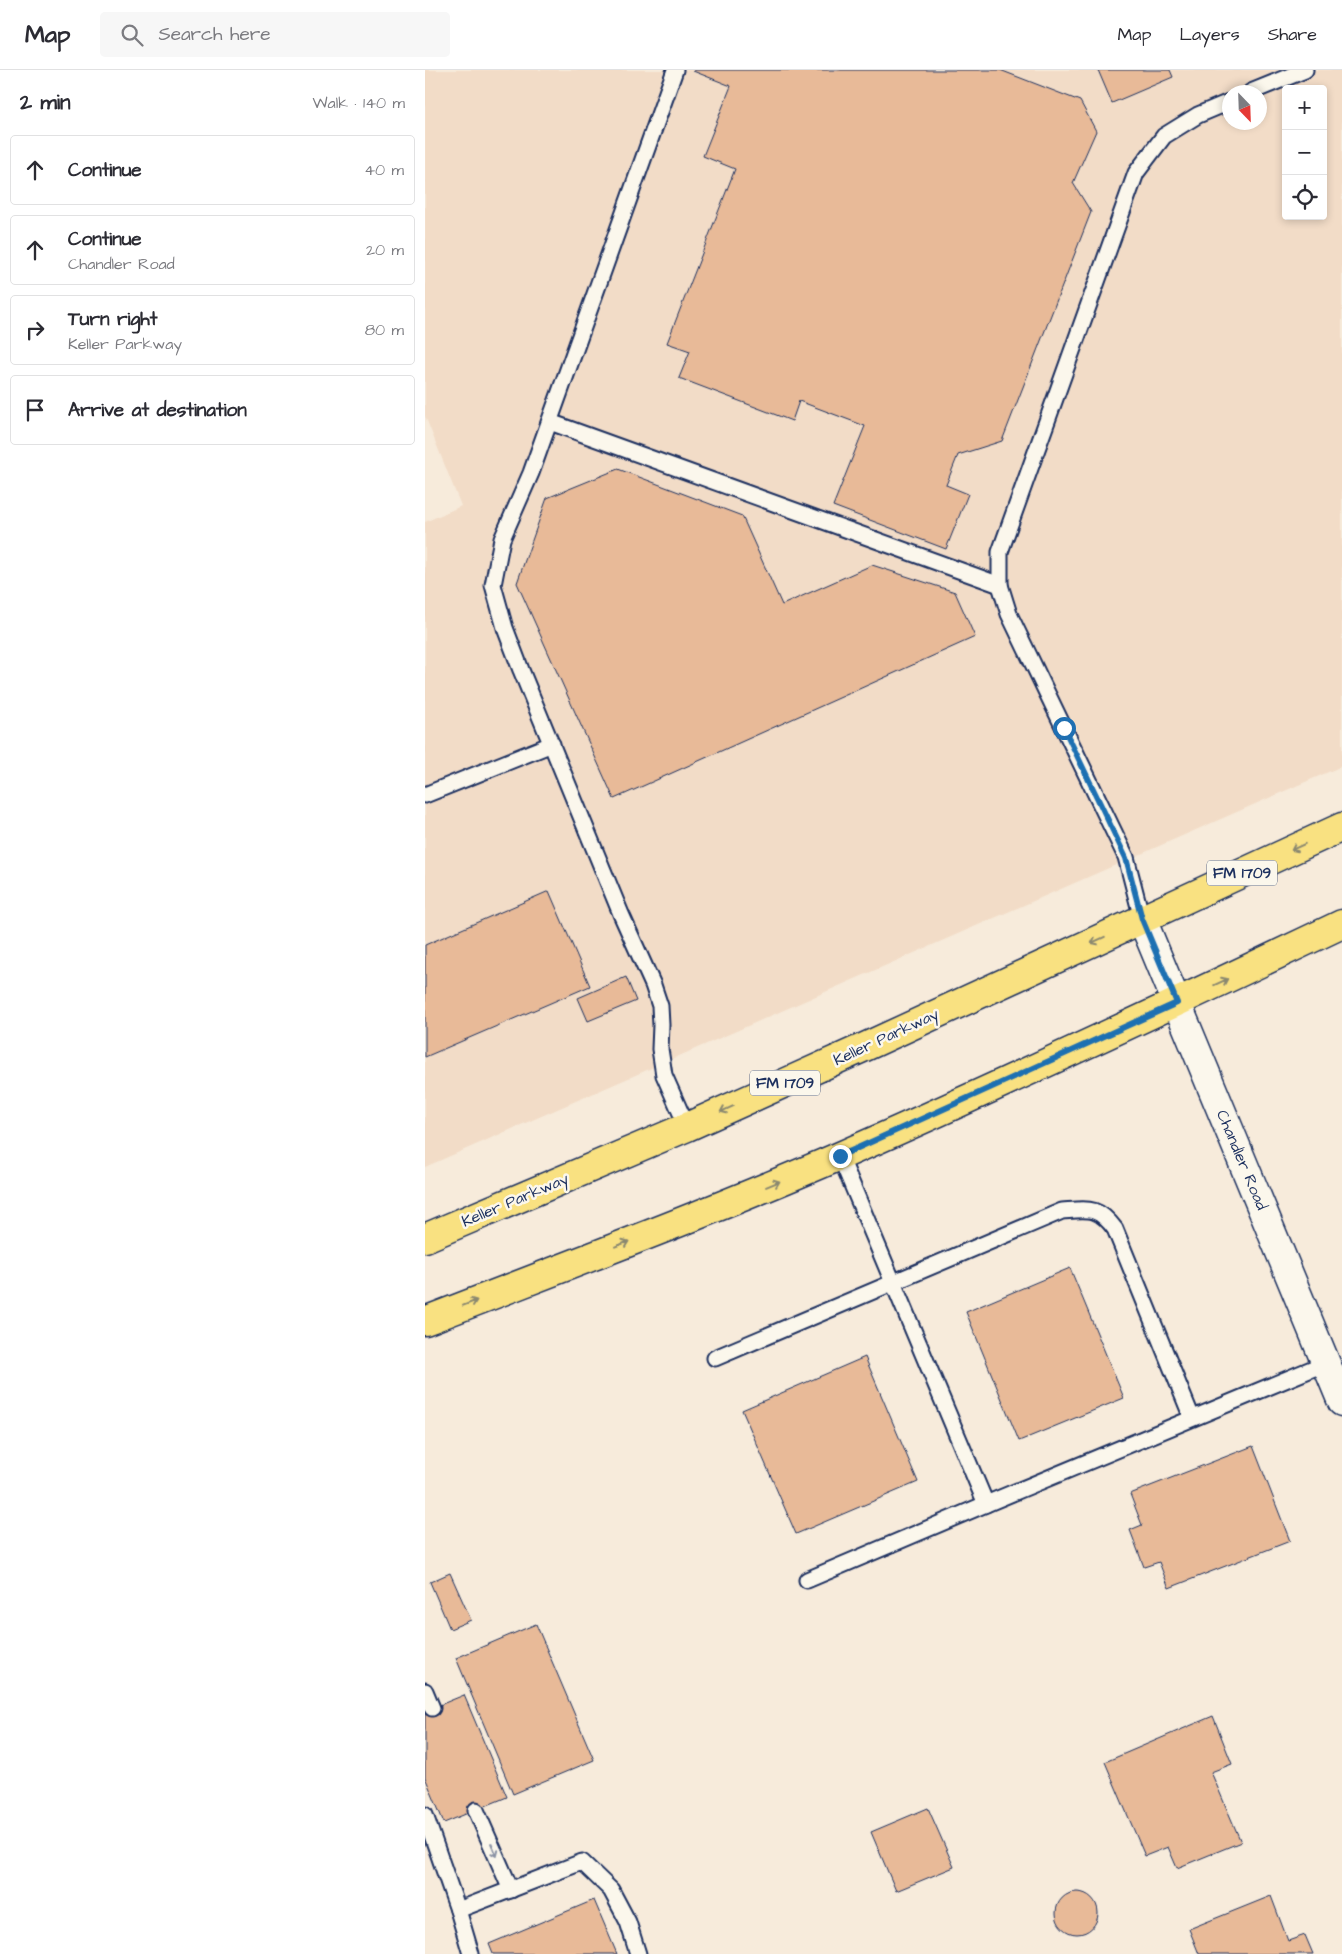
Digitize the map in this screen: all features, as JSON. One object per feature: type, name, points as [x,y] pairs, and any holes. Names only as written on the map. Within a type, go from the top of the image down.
[{"type":"main road","name":"Keller Parkway","points":[[425,1238],[687,1127],[1342,827]]},
{"type":"main road","points":[[425,1321],[687,1219],[840,1156],[1177,1003],[1342,924]]},
{"type":"street","name":"Chandler Road","points":[[1142,919],[1342,1402]]},
{"type":"lane","points":[[675,70],[550,422],[531,473],[502,539],[493,585],[505,628],[551,744],[621,914],[653,985],[660,1006],[660,1049],[664,1075],[687,1127]]},
{"type":"lane","points":[[1267,85],[1305,70]]},
{"type":"lane","points":[[1142,919],[1126,858],[1009,614],[999,585],[1000,552],[1136,172],[1164,136],[1198,114],[1222,105]]},
{"type":"lane","points":[[550,422],[999,585]]},
{"type":"lane","points":[[425,795],[551,744]]},
{"type":"lane","points":[[840,1156],[986,1504]]},
{"type":"lane","points":[[715,1358],[1062,1211],[1093,1210],[1105,1217],[1115,1230],[1192,1418]]},
{"type":"lane","points":[[807,1580],[1326,1363]]},
{"type":"lane","points":[[425,1691],[432,1708]]},
{"type":"lane","points":[[476,1810],[511,1890]]},
{"type":"lane","points":[[425,1815],[471,1954]]},
{"type":"lane","points":[[458,1910],[582,1862],[611,1890],[627,1922],[638,1954]]},
{"type":"shaded area","points":[[425,70],[1342,70],[1342,766],[425,1167],[425,522],[461,506],[425,416]]},
{"type":"building","points":[[694,70],[1000,70],[1080,101],[1096,131],[1073,183],[1091,212],[1002,441],[958,455],[946,485],[968,494],[946,549],[833,506],[865,426],[799,401],[792,421],[679,378],[690,351],[667,343],[735,169],[703,156],[731,86]]},
{"type":"building","points":[[1098,70],[1170,70],[1173,77],[1112,103]]},
{"type":"building","points":[[618,469],[742,516],[782,605],[872,565],[955,592],[975,637],[614,799],[517,583],[547,498]]},
{"type":"building","points":[[549,891],[590,986],[425,1057],[425,945]]},
{"type":"building","points":[[626,977],[636,1001],[588,1021],[578,998]]},
{"type":"building","points":[[1070,1268],[1124,1398],[1019,1441],[966,1312]]},
{"type":"building","points":[[865,1357],[918,1482],[796,1534],[742,1410]]},
{"type":"building","points":[[1253,1446],[1290,1541],[1169,1588],[1159,1562],[1144,1567],[1130,1530],[1142,1525],[1130,1494]]},
{"type":"building","points":[[450,1573],[471,1620],[450,1629],[430,1582]]},
{"type":"building","points":[[536,1624],[594,1760],[513,1794],[456,1658]]},
{"type":"building","points":[[464,1695],[507,1797],[444,1823],[425,1777],[425,1711]]},
{"type":"building","points":[[1213,1716],[1232,1764],[1211,1772],[1241,1842],[1177,1868],[1168,1847],[1145,1856],[1105,1762]]},
{"type":"building","points":[[928,1808],[954,1867],[896,1891],[871,1832]]},
{"type":"building","points":[[1077,1892],[1092,1898],[1098,1913],[1092,1928],[1077,1934],[1062,1928],[1056,1913],[1062,1898]]},
{"type":"building","points":[[1271,1896],[1288,1941],[1305,1935],[1313,1954],[1199,1954],[1189,1929]]},
{"type":"building","points":[[594,1900],[617,1954],[493,1954],[489,1944]]},
{"type":"route","points":[[840,1156],[1177,1003],[1142,919],[1126,858],[1064,728]]}]
